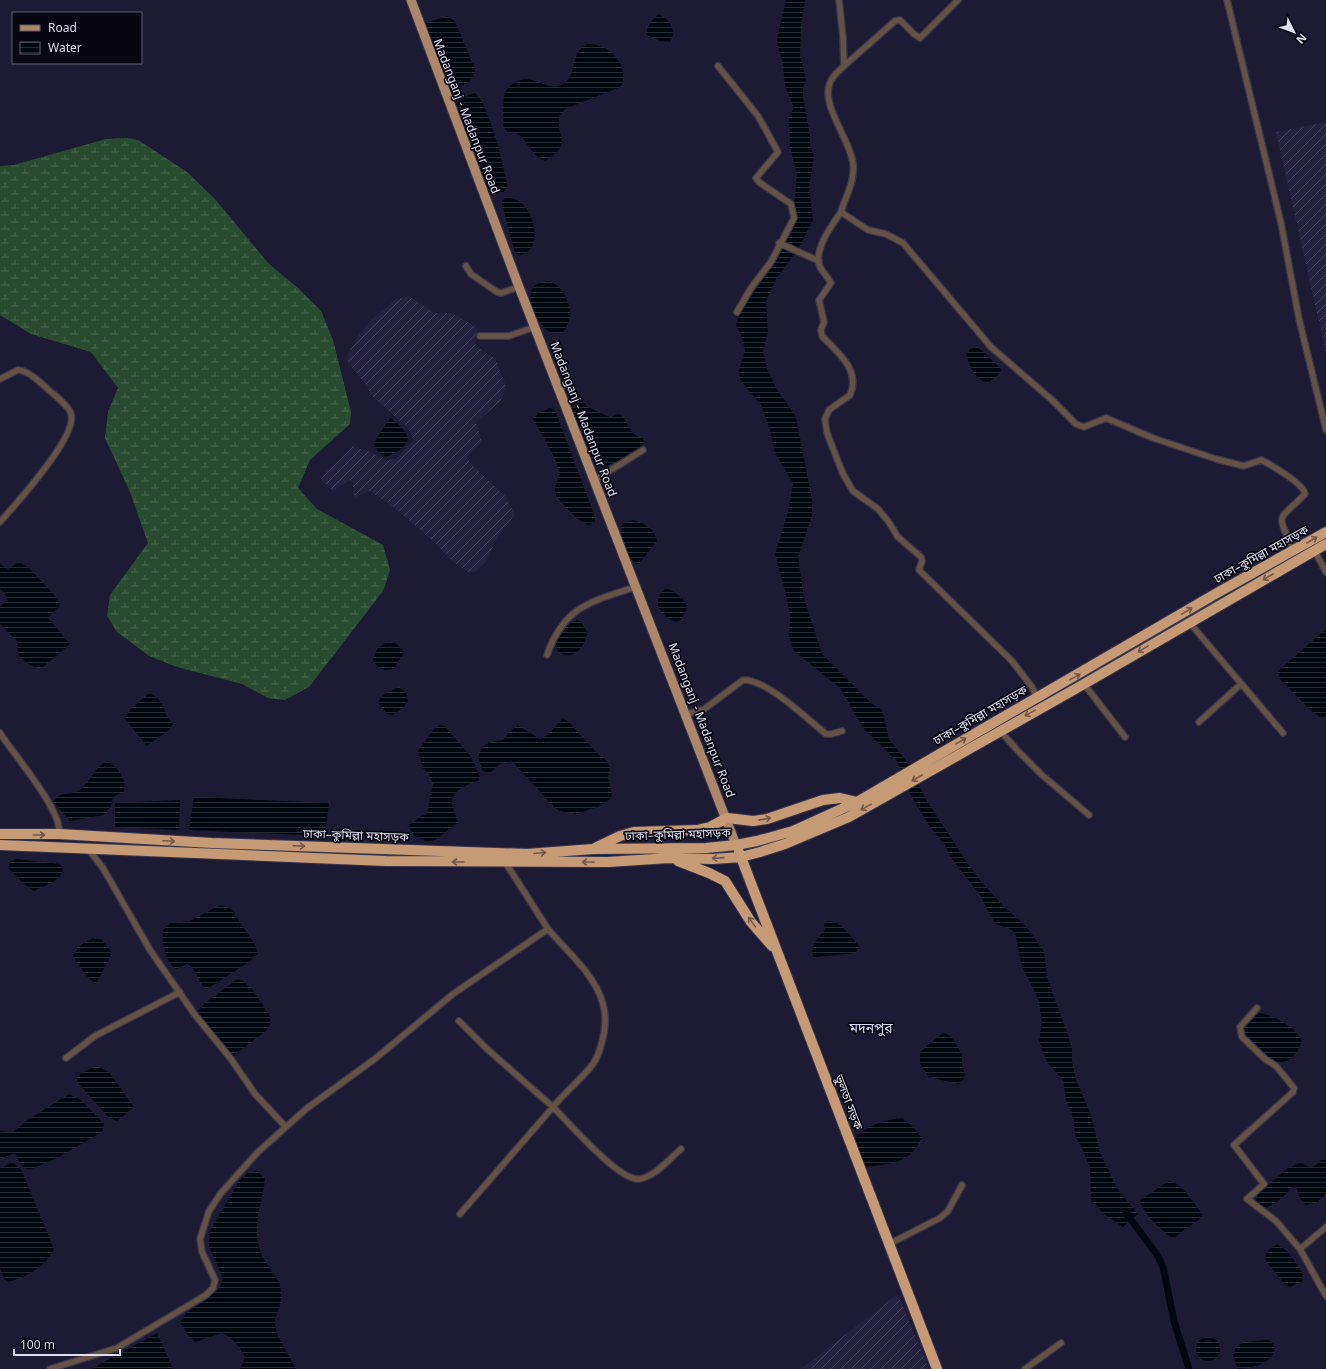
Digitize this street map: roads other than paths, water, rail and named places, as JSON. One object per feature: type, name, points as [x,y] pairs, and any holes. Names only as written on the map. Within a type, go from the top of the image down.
[{"type":"highway","name":"ঢাকা–কুমিল্লা মহাসড়ক","points":[[0,834],[59,834],[212,843],[434,849],[527,854],[592,849],[706,848],[736,845],[793,830],[898,783],[930,765],[1037,698],[1326,532]]},
{"type":"highway","name":"ঢাকা–কুমিল্লা মহাসড়ক","points":[[930,765],[1000,730],[1084,684],[1326,544]]},
{"type":"highway","name":"ঢাকা–কুমিল্লা মহাসড়ক","points":[[0,845],[386,861],[608,862],[669,858],[713,859],[741,857],[792,841],[849,817],[898,783]]},
{"type":"highway","points":[[592,849],[620,836],[634,832],[697,830],[710,827],[727,818],[754,821],[767,819],[823,800],[840,798],[857,802]]},
{"type":"highway","name":"ভুলতা সড়ক","points":[[736,845],[937,1369]]},
{"type":"highway","points":[[669,858],[709,873],[725,881],[751,922],[777,952]]},
{"type":"main road","name":"Madanganj - Madanpur Road","points":[[411,0],[519,287],[727,818],[736,845]]},
{"type":"street","points":[[839,0],[844,66]]},
{"type":"street","points":[[958,0],[920,38],[900,20],[895,21],[844,66],[829,84],[827,99],[851,153],[854,165],[852,186],[841,212],[826,234],[819,254],[819,265],[831,283],[818,300],[824,322],[821,333],[849,367],[854,377],[850,395],[829,410],[825,419],[827,433],[843,474],[853,491],[878,509],[898,537],[921,557],[922,561],[919,570],[1012,661],[1032,687],[1037,698]]},
{"type":"street","points":[[1227,0],[1281,223],[1299,319],[1326,430]]},
{"type":"street","points":[[718,66],[758,116],[778,152],[756,178],[759,182],[791,204],[794,218],[771,262],[751,288],[736,312]]},
{"type":"street","points":[[841,212],[868,230],[886,234],[903,243],[991,347],[1052,400],[1076,424],[1084,427],[1106,418],[1153,438],[1216,459],[1244,466],[1261,460],[1295,481],[1304,488],[1305,494],[1282,515],[1281,520],[1294,550]]},
{"type":"street","points":[[780,243],[819,261]]},
{"type":"street","points":[[466,266],[471,274],[496,292],[501,293],[519,287]]},
{"type":"street","points":[[480,336],[509,336],[535,327]]},
{"type":"street","points":[[0,379],[18,370],[23,371],[50,391],[72,416],[68,431],[57,451],[31,487],[0,522]]},
{"type":"street","points":[[595,480],[644,450]]},
{"type":"street","points":[[1314,550],[1326,572]]},
{"type":"street","points":[[547,655],[554,637],[580,608],[597,598],[636,587]]},
{"type":"street","points":[[1189,622],[1283,733]]},
{"type":"street","points":[[686,714],[703,710],[743,680],[749,680],[775,693],[826,734],[842,731]]},
{"type":"street","points":[[1084,684],[1125,737]]},
{"type":"street","points":[[1199,722],[1241,684]]},
{"type":"street","points":[[1000,730],[1029,763],[1089,815]]},
{"type":"street","points":[[0,733],[52,809],[60,827],[59,834]]},
{"type":"street","points":[[88,849],[103,868],[150,950],[195,1015],[231,1059],[243,1078],[285,1126]]},
{"type":"street","points":[[460,1214],[553,1107],[592,1065],[598,1056],[606,1028],[602,996],[594,982],[548,930],[505,862]]},
{"type":"street","points":[[50,1369],[117,1348],[206,1295],[213,1288],[215,1280],[202,1252],[200,1239],[209,1211],[221,1193],[285,1126],[333,1088],[376,1058],[453,994],[548,930]]},
{"type":"street","points":[[66,1058],[95,1036],[180,992]]},
{"type":"street","points":[[1257,1008],[1240,1027],[1242,1037],[1265,1059],[1276,1066],[1294,1088],[1293,1092],[1234,1145],[1264,1184],[1247,1199],[1276,1221],[1300,1249],[1326,1296]]},
{"type":"street","points":[[459,1021],[553,1107],[600,1155],[622,1174],[633,1179],[650,1175],[681,1149]]},
{"type":"street","points":[[889,1244],[940,1218],[948,1211],[962,1185]]},
{"type":"street","points":[[1300,1249],[1326,1227]]},
{"type":"street","points":[[1026,1369],[1061,1342]]},
{"type":"water","points":[[786,0],[805,0],[801,25],[800,55],[806,79],[803,87],[803,97],[810,135],[810,145],[814,156],[809,188],[813,220],[797,251],[776,279],[766,301],[768,333],[763,351],[767,369],[776,388],[796,417],[812,500],[812,516],[798,557],[804,598],[822,654],[871,703],[882,710],[889,739],[907,762],[927,801],[968,864],[1003,906],[1025,925],[1044,951],[1047,977],[1067,1032],[1072,1049],[1072,1061],[1076,1080],[1091,1115],[1100,1153],[1117,1188],[1138,1214],[1123,1227],[1104,1214],[1091,1200],[1090,1170],[1085,1155],[1075,1135],[1074,1120],[1066,1100],[1063,1080],[1047,1062],[1039,1042],[1042,1022],[1038,998],[1022,967],[1015,933],[1012,930],[996,924],[991,917],[980,895],[952,859],[944,844],[928,824],[910,794],[897,761],[864,729],[840,688],[794,651],[789,637],[790,616],[786,594],[775,554],[788,512],[793,483],[775,453],[770,430],[761,405],[740,380],[739,370],[745,351],[742,337],[736,325],[741,310],[776,261],[795,218],[794,205],[797,173],[790,148],[789,116],[794,108],[785,86],[782,58],[779,52],[777,39]]},
{"type":"water","points":[[659,14],[669,22],[673,30],[670,42],[660,41],[647,35],[649,26]]},
{"type":"water","points":[[447,16],[455,21],[475,69],[471,80],[453,91],[448,90],[423,24]]},
{"type":"water","points":[[587,44],[602,47],[615,56],[620,62],[622,69],[622,85],[618,88],[565,109],[559,116],[562,141],[561,145],[559,150],[554,155],[545,161],[534,153],[523,138],[514,133],[509,133],[503,127],[504,97],[507,89],[520,80],[527,79],[553,87],[565,83],[572,73],[578,52]]},
{"type":"water","points":[[475,93],[485,109],[494,134],[507,182],[507,187],[504,192],[490,195],[486,192],[456,109],[456,104],[463,97]]},
{"type":"water","points":[[505,198],[515,199],[523,205],[529,213],[533,224],[535,235],[533,244],[528,252],[519,255],[515,253],[502,205],[502,201]]},
{"type":"water","points":[[549,281],[561,290],[569,304],[569,320],[567,327],[562,333],[553,333],[545,329],[537,318],[532,304],[531,291],[534,286],[539,283]]},
{"type":"water","points":[[977,347],[1002,370],[988,383],[976,375],[971,368],[966,355],[970,349]]},
{"type":"water","points":[[579,397],[588,407],[607,416],[611,417],[618,414],[623,416],[633,433],[643,438],[644,443],[634,452],[612,464],[599,466],[593,464],[569,403]]},
{"type":"water","points":[[550,408],[555,410],[595,517],[595,521],[589,525],[585,524],[570,512],[560,501],[555,492],[559,471],[551,451],[533,419],[538,413]]},
{"type":"water","points":[[390,418],[401,427],[408,439],[405,445],[399,450],[392,455],[386,456],[380,453],[374,445]]},
{"type":"water","points":[[633,520],[641,522],[648,527],[654,533],[657,541],[639,564],[636,564],[633,561],[626,551],[621,533],[623,523]]},
{"type":"water","points":[[19,562],[28,567],[58,599],[60,605],[48,618],[70,644],[42,668],[32,665],[21,658],[18,651],[18,642],[0,624],[0,607],[7,600],[5,593],[0,589],[0,564],[8,569]]},
{"type":"water","points":[[665,589],[669,589],[681,597],[687,607],[681,619],[676,622],[662,613],[659,608],[658,599]]},
{"type":"water","points":[[577,620],[581,621],[587,632],[586,638],[578,651],[574,654],[564,655],[558,652],[555,641],[567,625]]},
{"type":"water","points":[[1326,629],[1326,716],[1322,719],[1309,709],[1279,678],[1278,671]]},
{"type":"water","points":[[388,641],[397,644],[404,652],[394,669],[384,670],[376,665],[373,659],[377,649]]},
{"type":"water","points":[[399,687],[406,693],[408,701],[403,708],[392,715],[387,714],[378,703],[389,691]]},
{"type":"water","points":[[148,694],[151,694],[159,699],[166,715],[173,724],[169,730],[147,746],[124,718],[131,709]]},
{"type":"water","points":[[563,718],[569,722],[596,752],[607,761],[610,767],[608,778],[612,795],[609,800],[600,806],[577,814],[560,811],[554,807],[512,761],[500,764],[490,773],[483,771],[479,758],[479,753],[485,745],[503,740],[510,731],[518,725],[540,739],[547,735]]},
{"type":"water","points":[[440,725],[445,726],[471,757],[480,777],[478,781],[460,789],[453,796],[452,805],[458,823],[437,839],[426,841],[418,838],[412,832],[409,824],[414,823],[418,817],[427,814],[433,784],[429,774],[423,768],[418,751],[433,730]]},
{"type":"water","points":[[108,761],[116,767],[121,774],[125,787],[124,792],[113,797],[111,806],[104,815],[70,821],[53,802],[58,796],[80,790],[96,770]]},
{"type":"water","points":[[194,797],[329,803],[325,836],[189,830]]},
{"type":"water","points":[[180,800],[179,830],[115,827],[115,803]]},
{"type":"water","points":[[17,859],[60,864],[63,868],[62,873],[56,880],[34,891],[24,884],[9,869],[10,861]]},
{"type":"water","points":[[220,905],[231,909],[256,946],[257,954],[249,962],[207,989],[201,984],[191,966],[187,964],[176,969],[169,962],[165,951],[163,930],[171,923],[190,921]]},
{"type":"water","points":[[827,921],[841,926],[849,934],[859,946],[856,953],[817,957],[813,956],[812,951],[816,940],[825,930],[824,924]]},
{"type":"water","points":[[93,938],[102,940],[111,951],[110,958],[95,984],[84,973],[73,956],[79,946]]},
{"type":"water","points":[[236,980],[242,980],[252,989],[270,1016],[271,1022],[266,1031],[233,1056],[200,1017],[198,1011],[205,1003]]},
{"type":"water","points":[[1260,1013],[1272,1017],[1290,1027],[1302,1041],[1297,1052],[1288,1061],[1277,1063],[1245,1036],[1244,1029],[1246,1025],[1253,1017]]},
{"type":"water","points":[[944,1032],[953,1038],[962,1055],[962,1066],[965,1074],[964,1079],[959,1084],[929,1077],[920,1064],[920,1052]]},
{"type":"water","points":[[97,1066],[109,1072],[134,1107],[117,1121],[109,1118],[78,1083],[77,1078],[81,1073]]},
{"type":"water","points":[[69,1094],[81,1100],[104,1124],[102,1132],[57,1158],[29,1170],[22,1165],[15,1153],[0,1159],[0,1131],[13,1132],[29,1119]]},
{"type":"water","points":[[902,1118],[912,1126],[922,1138],[912,1153],[906,1158],[892,1163],[867,1167],[862,1164],[852,1142],[857,1136],[868,1128],[881,1122]]},
{"type":"water","points":[[1321,1160],[1325,1160],[1326,1162],[1326,1193],[1318,1202],[1306,1205],[1301,1200],[1296,1187],[1292,1187],[1280,1200],[1268,1207],[1264,1208],[1256,1203],[1257,1195],[1288,1168],[1301,1162],[1309,1167],[1312,1167]]},
{"type":"water","points":[[13,1162],[22,1171],[54,1249],[46,1261],[35,1270],[29,1274],[8,1282],[4,1279],[0,1268],[0,1168]]},
{"type":"water","points":[[256,1171],[265,1178],[257,1222],[260,1250],[275,1275],[281,1290],[280,1306],[275,1320],[276,1331],[296,1369],[240,1369],[245,1357],[238,1346],[229,1337],[222,1333],[195,1342],[180,1323],[185,1314],[219,1289],[223,1278],[209,1247],[210,1231],[239,1181],[248,1173]]},
{"type":"water","points":[[1169,1181],[1183,1189],[1202,1213],[1201,1218],[1175,1237],[1171,1237],[1152,1220],[1143,1209],[1140,1200]]},
{"type":"water","points":[[1277,1244],[1288,1252],[1303,1273],[1302,1281],[1290,1287],[1285,1285],[1266,1261],[1268,1251]]},
{"type":"water","points":[[157,1333],[173,1369],[91,1369]]},
{"type":"water","points":[[1208,1337],[1217,1340],[1220,1349],[1217,1358],[1208,1361],[1199,1358],[1196,1349],[1199,1340]]},
{"type":"water","points":[[1268,1340],[1272,1342],[1274,1348],[1273,1354],[1270,1358],[1258,1365],[1238,1369],[1233,1356],[1236,1347],[1243,1342]]},
{"type":"waterway","points":[[1126,1213],[1158,1256],[1163,1267],[1174,1321],[1189,1369]]},
{"type":"district","name":"মদনপুর","points":[[871,1027]]}]
